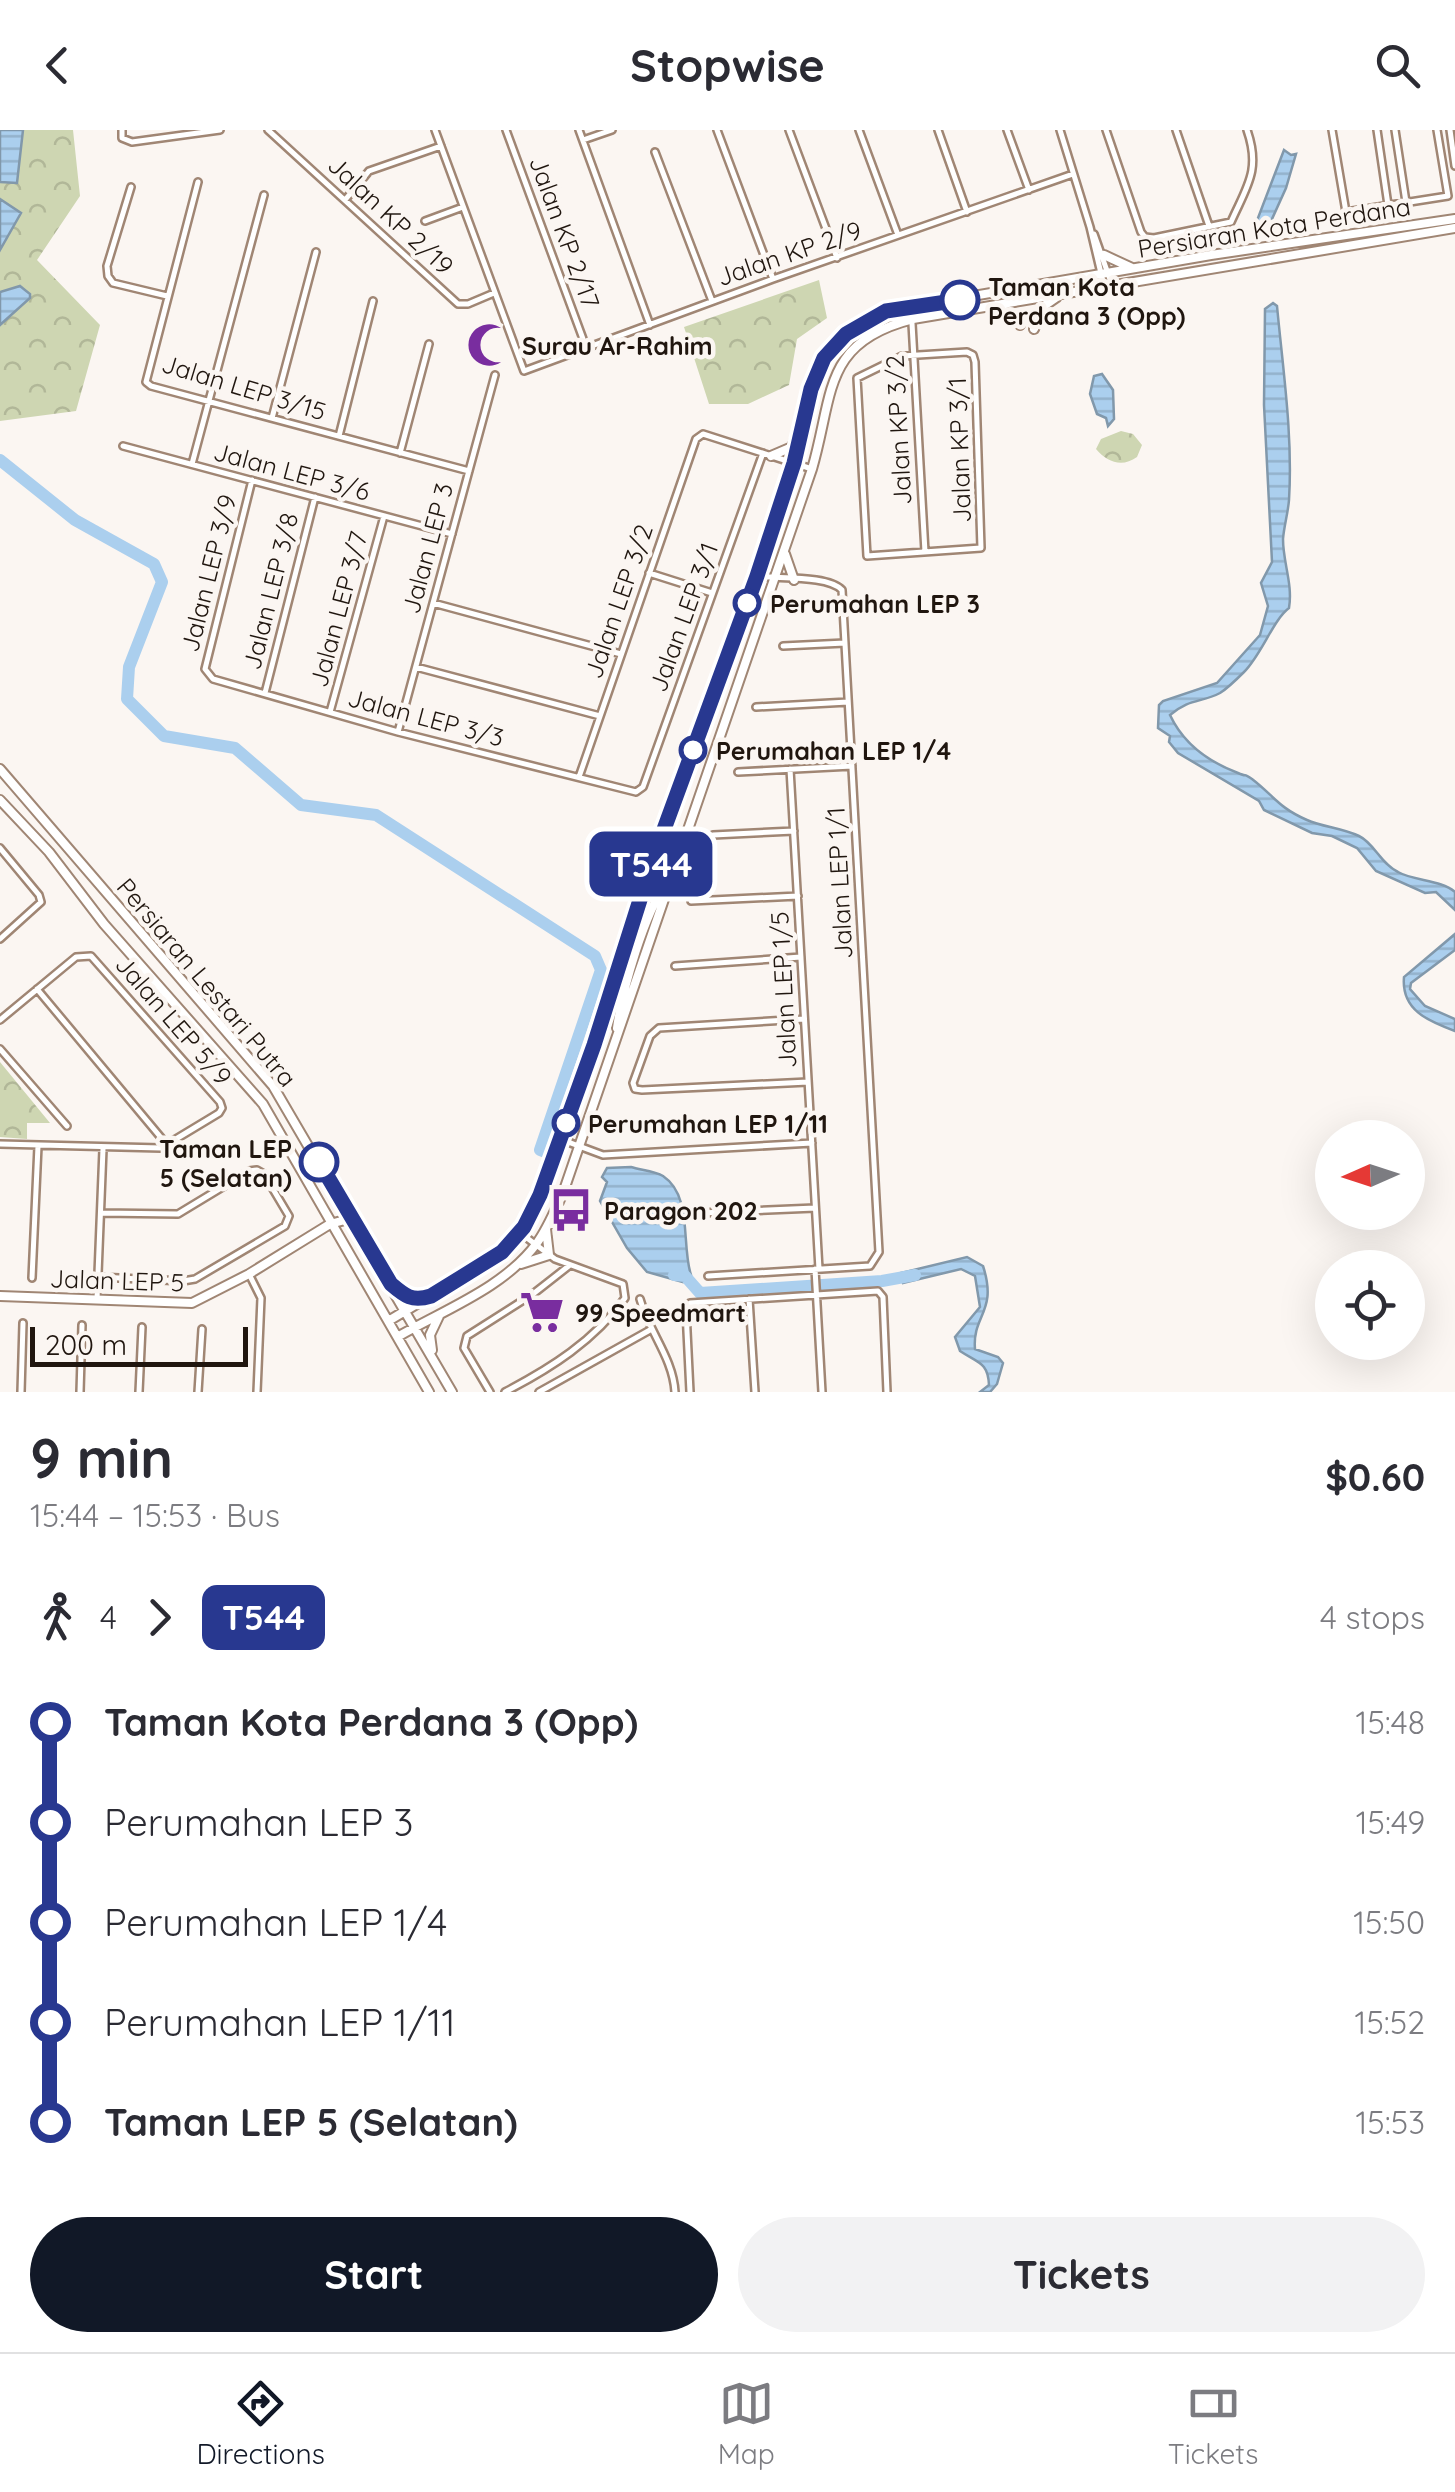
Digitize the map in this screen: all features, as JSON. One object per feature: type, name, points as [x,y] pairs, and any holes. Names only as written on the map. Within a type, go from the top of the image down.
[{"type":"street","points":[[122,130],[122,138],[132,142],[220,130]]},
{"type":"street","name":"Jalan KP 2/19","points":[[268,130],[458,304],[468,304],[494,292]]},
{"type":"street","points":[[435,130],[494,292]]},
{"type":"street","name":"Jalan KP 2/17","points":[[506,130],[586,347]]},
{"type":"street","points":[[579,130],[650,325]]},
{"type":"street","points":[[583,140],[612,130]]},
{"type":"street","points":[[717,130],[773,279]]},
{"type":"street","points":[[789,130],[837,258]]},
{"type":"street","points":[[859,130],[898,236]]},
{"type":"street","points":[[938,130],[967,213]]},
{"type":"street","points":[[1007,130],[1029,190]]},
{"type":"street","points":[[1060,130],[1109,287]]},
{"type":"street","points":[[1106,130],[1141,232],[1154,238],[1231,222],[1255,169],[1247,130]]},
{"type":"street","points":[[1176,130],[1210,226]]},
{"type":"street","points":[[1332,130],[1346,212],[1448,196],[1437,130]]},
{"type":"street","points":[[1377,130],[1388,205]]},
{"type":"street","points":[[1395,130],[1406,202]]},
{"type":"street","points":[[1450,130],[1455,166]]},
{"type":"street","points":[[345,200],[369,171],[441,146]]},
{"type":"street","points":[[655,152],[712,301]]},
{"type":"street","name":"Jalan KP 2/9","points":[[494,292],[524,371],[1074,174]]},
{"type":"street","name":"Jalan LEP 3/15","points":[[198,182],[146,382],[469,471]]},
{"type":"street","points":[[131,187],[106,266],[108,276],[113,283],[168,296]]},
{"type":"street","points":[[192,464],[264,195]]},
{"type":"street","points":[[426,221],[463,207]]},
{"type":"street","name":"Persiaran Kota Perdana","points":[[390,1320],[490,1261],[519,1232],[540,1195],[652,862],[757,576],[794,463],[811,389],[824,358],[846,334],[886,311],[911,306],[1455,219]]},
{"type":"street","points":[[1090,227],[1104,256],[1105,274]]},
{"type":"street","name":"Persiaran Kota Perdana","points":[[517,1266],[546,1230],[579,1148],[614,1049],[621,1002],[656,898],[673,873],[812,469],[831,381],[849,352],[883,326],[913,319],[1455,228]]},
{"type":"street","points":[[272,418],[316,252]]},
{"type":"street","points":[[1104,256],[1134,269]]},
{"type":"street","points":[[1034,329],[1044,306],[1060,295]]},
{"type":"street","points":[[339,436],[373,301]]},
{"type":"street","name":"Jalan KP 3/2","points":[[911,306],[925,552]]},
{"type":"street","points":[[996,306],[1020,325]]},
{"type":"street","points":[[400,453],[430,344]]},
{"type":"street","name":"Jalan KP 3/1","points":[[914,355],[967,352],[974,355],[976,362],[982,544],[977,550],[925,552]]},
{"type":"street","points":[[914,355],[902,356],[860,375],[855,383],[856,402],[866,554],[925,552]]},
{"type":"street","name":"Jalan LEP 3","points":[[398,732],[495,375]]},
{"type":"street","points":[[767,454],[792,447],[804,419]]},
{"type":"street","name":"Jalan LEP 3/2","points":[[579,778],[696,438],[703,434],[767,454]]},
{"type":"street","name":"Jalan LEP 3/6","points":[[123,446],[452,534]]},
{"type":"street","points":[[767,454],[812,469]]},
{"type":"street","name":"Jalan LEP 3/1","points":[[636,792],[643,787],[712,593],[767,454]]},
{"type":"street","name":"Jalan LEP 3/9","points":[[207,674],[205,669],[252,480]]},
{"type":"street","name":"Jalan LEP 3/8","points":[[264,694],[315,497]]},
{"type":"street","name":"Jalan LEP 3/7","points":[[330,712],[384,516]]},
{"type":"street","points":[[785,549],[794,580]]},
{"type":"street","points":[[649,573],[712,593]]},
{"type":"street","name":"Jalan LEP 1/1","points":[[757,576],[837,584],[842,590],[879,1252],[870,1266],[816,1271]]},
{"type":"street","points":[[433,604],[622,654]]},
{"type":"street","points":[[783,646],[845,643]]},
{"type":"street","points":[[416,666],[600,716]]},
{"type":"street","name":"Jalan LEP 3/3","points":[[207,674],[213,679],[398,732],[636,792]]},
{"type":"street","points":[[756,707],[849,702]]},
{"type":"street","points":[[738,772],[852,766]]},
{"type":"street","name":"Persiaran Lestari Putra","points":[[0,769],[273,1086],[452,1392]]},
{"type":"street","name":"Jalan LEP 1/5","points":[[790,770],[822,1392]]},
{"type":"street","name":"Persiaran Lestari Putra","points":[[0,800],[263,1104],[429,1392]]},
{"type":"street","points":[[713,836],[794,830]]},
{"type":"street","points":[[48,852],[60,838]]},
{"type":"street","points":[[0,848],[40,895],[41,902],[0,939]]},
{"type":"street","points":[[691,901],[798,896]]},
{"type":"street","name":"Jalan LEP 5/9","points":[[37,989],[76,957],[91,956],[220,1102],[219,1113],[168,1146]]},
{"type":"street","points":[[675,966],[801,957]]},
{"type":"street","points":[[0,1020],[37,989],[168,1146]]},
{"type":"street","points":[[804,1018],[654,1030],[633,1083],[635,1089],[642,1090],[808,1082]]},
{"type":"street","points":[[0,1049],[67,1126]]},
{"type":"street","points":[[560,1139],[604,1156],[812,1143]]},
{"type":"street","points":[[0,1144],[168,1146]]},
{"type":"street","points":[[32,1278],[38,1146]]},
{"type":"street","points":[[97,1299],[104,1148]]},
{"type":"street","points":[[98,1277],[194,1279],[285,1226],[289,1216],[264,1174],[257,1170],[249,1171],[178,1214],[100,1214]]},
{"type":"street","points":[[701,1212],[815,1208]]},
{"type":"street","points":[[330,1224],[355,1222]]},
{"type":"street","name":"Jalan LEP 5","points":[[0,1296],[192,1303],[249,1274],[330,1224]]},
{"type":"street","points":[[546,1230],[552,1277]]},
{"type":"street","points":[[506,1392],[552,1368],[608,1322],[625,1298],[622,1284],[552,1257],[519,1232]]},
{"type":"street","points":[[399,1336],[517,1266],[552,1257]]},
{"type":"street","points":[[490,1392],[464,1348],[467,1336],[570,1265]]},
{"type":"street","points":[[708,1276],[816,1271]]},
{"type":"street","points":[[249,1274],[261,1298],[257,1392]]},
{"type":"street","points":[[391,1284],[404,1296],[418,1300],[431,1296]]},
{"type":"street","points":[[690,1392],[690,1304],[816,1292],[882,1293],[887,1392]]},
{"type":"street","points":[[750,1298],[754,1392]]},
{"type":"street","points":[[640,1300],[650,1330],[672,1367],[675,1392]]},
{"type":"street","points":[[434,1360],[430,1334],[441,1312]]},
{"type":"street","points":[[20,1392],[23,1322]]},
{"type":"street","points":[[80,1392],[82,1325]]},
{"type":"street","points":[[139,1392],[142,1327]]},
{"type":"street","points":[[198,1392],[202,1329]]},
{"type":"street","points":[[539,1392],[650,1330]]},
{"type":"green space","points":[[0,130],[73,130],[80,196],[37,260],[100,325],[76,411],[0,421]]},
{"type":"green space","points":[[819,280],[827,318],[797,339],[789,385],[748,404],[709,404],[684,327]]},
{"type":"green space","points":[[1121,431],[1133,434],[1142,445],[1137,457],[1120,463],[1096,449],[1101,439]]},
{"type":"green space","points":[[0,1062],[50,1123],[27,1123],[27,1139],[0,1137]]},
{"type":"water","points":[[0,130],[23,130],[17,183],[0,182]]},
{"type":"water","points":[[1284,150],[1296,154],[1286,188],[1267,230],[1253,231]]},
{"type":"water","points":[[0,199],[21,213],[0,250]]},
{"type":"water","points":[[20,286],[30,298],[0,325],[0,292]]},
{"type":"water","points":[[1273,303],[1277,306],[1289,427],[1289,500],[1283,539],[1289,608],[1250,665],[1232,683],[1220,693],[1170,715],[1198,750],[1249,777],[1290,811],[1359,836],[1398,872],[1455,892],[1455,910],[1436,892],[1425,893],[1376,871],[1357,848],[1332,836],[1312,833],[1264,810],[1259,801],[1178,753],[1169,742],[1170,736],[1158,728],[1159,705],[1217,683],[1260,635],[1268,606],[1261,583],[1272,562],[1264,405],[1265,309]]},
{"type":"water","points":[[1102,374],[1113,390],[1114,419],[1108,426],[1106,418],[1097,414],[1090,394],[1094,376]]},
{"type":"water","points":[[1455,934],[1455,950],[1411,983],[1410,989],[1425,1006],[1455,1019],[1455,1031],[1418,1013],[1407,998],[1404,977]]},
{"type":"water","points":[[631,1167],[663,1176],[679,1196],[691,1275],[683,1282],[647,1272],[627,1248],[600,1201],[607,1182],[602,1177],[607,1168]]},
{"type":"water","points":[[967,1257],[983,1266],[987,1281],[988,1294],[975,1349],[998,1357],[1003,1363],[997,1384],[990,1392],[980,1392],[989,1385],[987,1372],[960,1351],[955,1337],[980,1307],[975,1276],[961,1269],[903,1283],[901,1273]]},
{"type":"waterway","points":[[0,460],[75,520],[154,564],[162,582],[129,667],[127,699],[164,736],[235,748],[301,805],[376,815],[595,956],[601,970],[540,1150],[545,1152]]},
{"type":"waterway","points":[[674,1275],[685,1276],[700,1293],[882,1281],[915,1275]]},
{"type":"bus line","name":"T544","points":[[319,1162],[391,1284],[404,1296],[418,1300],[431,1296],[490,1261],[524,1227],[540,1195],[594,1045],[652,862],[757,576],[794,463],[811,389],[824,358],[846,334],[886,311],[960,300]]},
{"type":"place","name":"Taman Kota Perdana 3 (Opp)","points":[[960,300]]},
{"type":"place","name":"Surau Ar-Rahim","points":[[489,345]]},
{"type":"place","name":"Perumahan LEP 3","points":[[747,603]]},
{"type":"place","name":"Perumahan LEP 1/4","points":[[693,750]]},
{"type":"place","name":"Perumahan LEP 1/11","points":[[566,1123]]},
{"type":"place","name":"Taman LEP 5 (Selatan)","points":[[319,1162]]},
{"type":"place","name":"Paragon 202","points":[[571,1210]]},
{"type":"place","name":"99 Speedmart","points":[[542,1312]]}]
